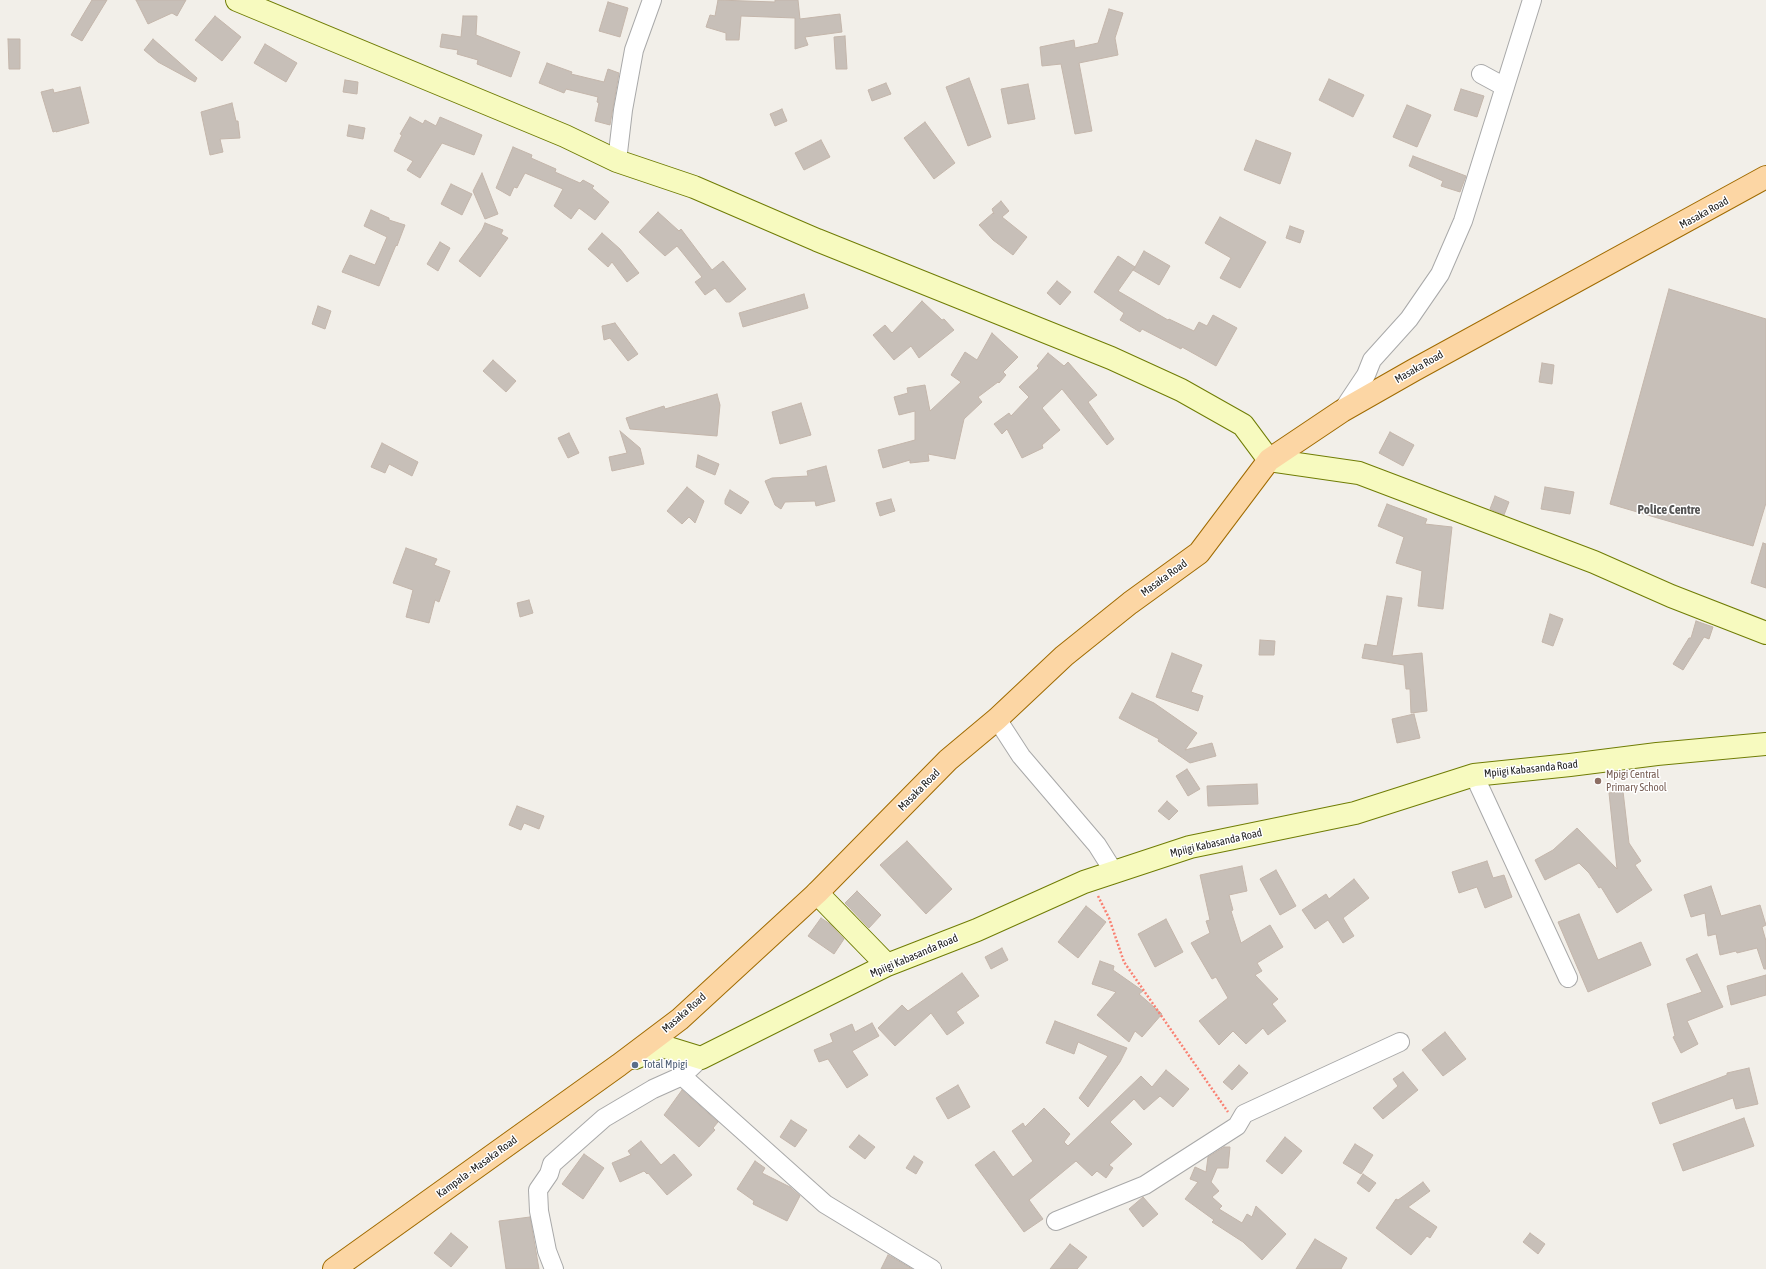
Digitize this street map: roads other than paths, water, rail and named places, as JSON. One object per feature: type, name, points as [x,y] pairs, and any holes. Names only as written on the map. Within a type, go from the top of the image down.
[{"type":"main road","points":[[237,0],[565,136],[617,161],[694,187],[817,240],[1118,361],[1181,390],[1243,425],[1269,460],[1359,473],[1594,562],[1671,596],[1766,633]]},
{"type":"main road","name":"Masaka Road","points":[[619,1065],[680,1019],[817,892],[948,760],[1070,652],[1130,603],[1199,553],[1269,460],[1342,411],[1554,292],[1665,234],[1766,177]]},
{"type":"main road","name":"Mpiigi Kabasanda Road","points":[[701,1058],[887,965],[977,930],[1084,882],[1190,847],[1355,813],[1474,775],[1657,754],[1766,744]]},
{"type":"main road","points":[[817,892],[887,965]]},
{"type":"main road","points":[[619,1065],[662,1046],[701,1058]]},
{"type":"main road","name":"Kampala - Masaka Road","points":[[334,1269],[619,1065]]},
{"type":"street","points":[[617,161],[623,110],[634,50],[652,0]]},
{"type":"street","points":[[1342,411],[1366,374],[1372,360],[1408,320],[1440,274],[1463,221],[1532,0]]},
{"type":"street","points":[[1481,74],[1505,87]]},
{"type":"street","points":[[996,719],[1021,756],[1097,845],[1114,872]]},
{"type":"street","points":[[1474,775],[1568,978]]},
{"type":"street","points":[[1056,1221],[1145,1185],[1237,1126],[1244,1114],[1400,1042]]},
{"type":"street","points":[[554,1269],[546,1244],[539,1211],[538,1190],[549,1174],[552,1164],[604,1118],[653,1089],[682,1076],[701,1058]]},
{"type":"street","points":[[682,1076],[825,1204],[932,1269]]},
{"type":"place","name":"Mpigi Central Primary School","points":[[1598,781]]},
{"type":"place","name":"Total Mpigi","points":[[635,1065]]},
{"type":"district","name":"Police Centre","points":[[1669,510]]}]
